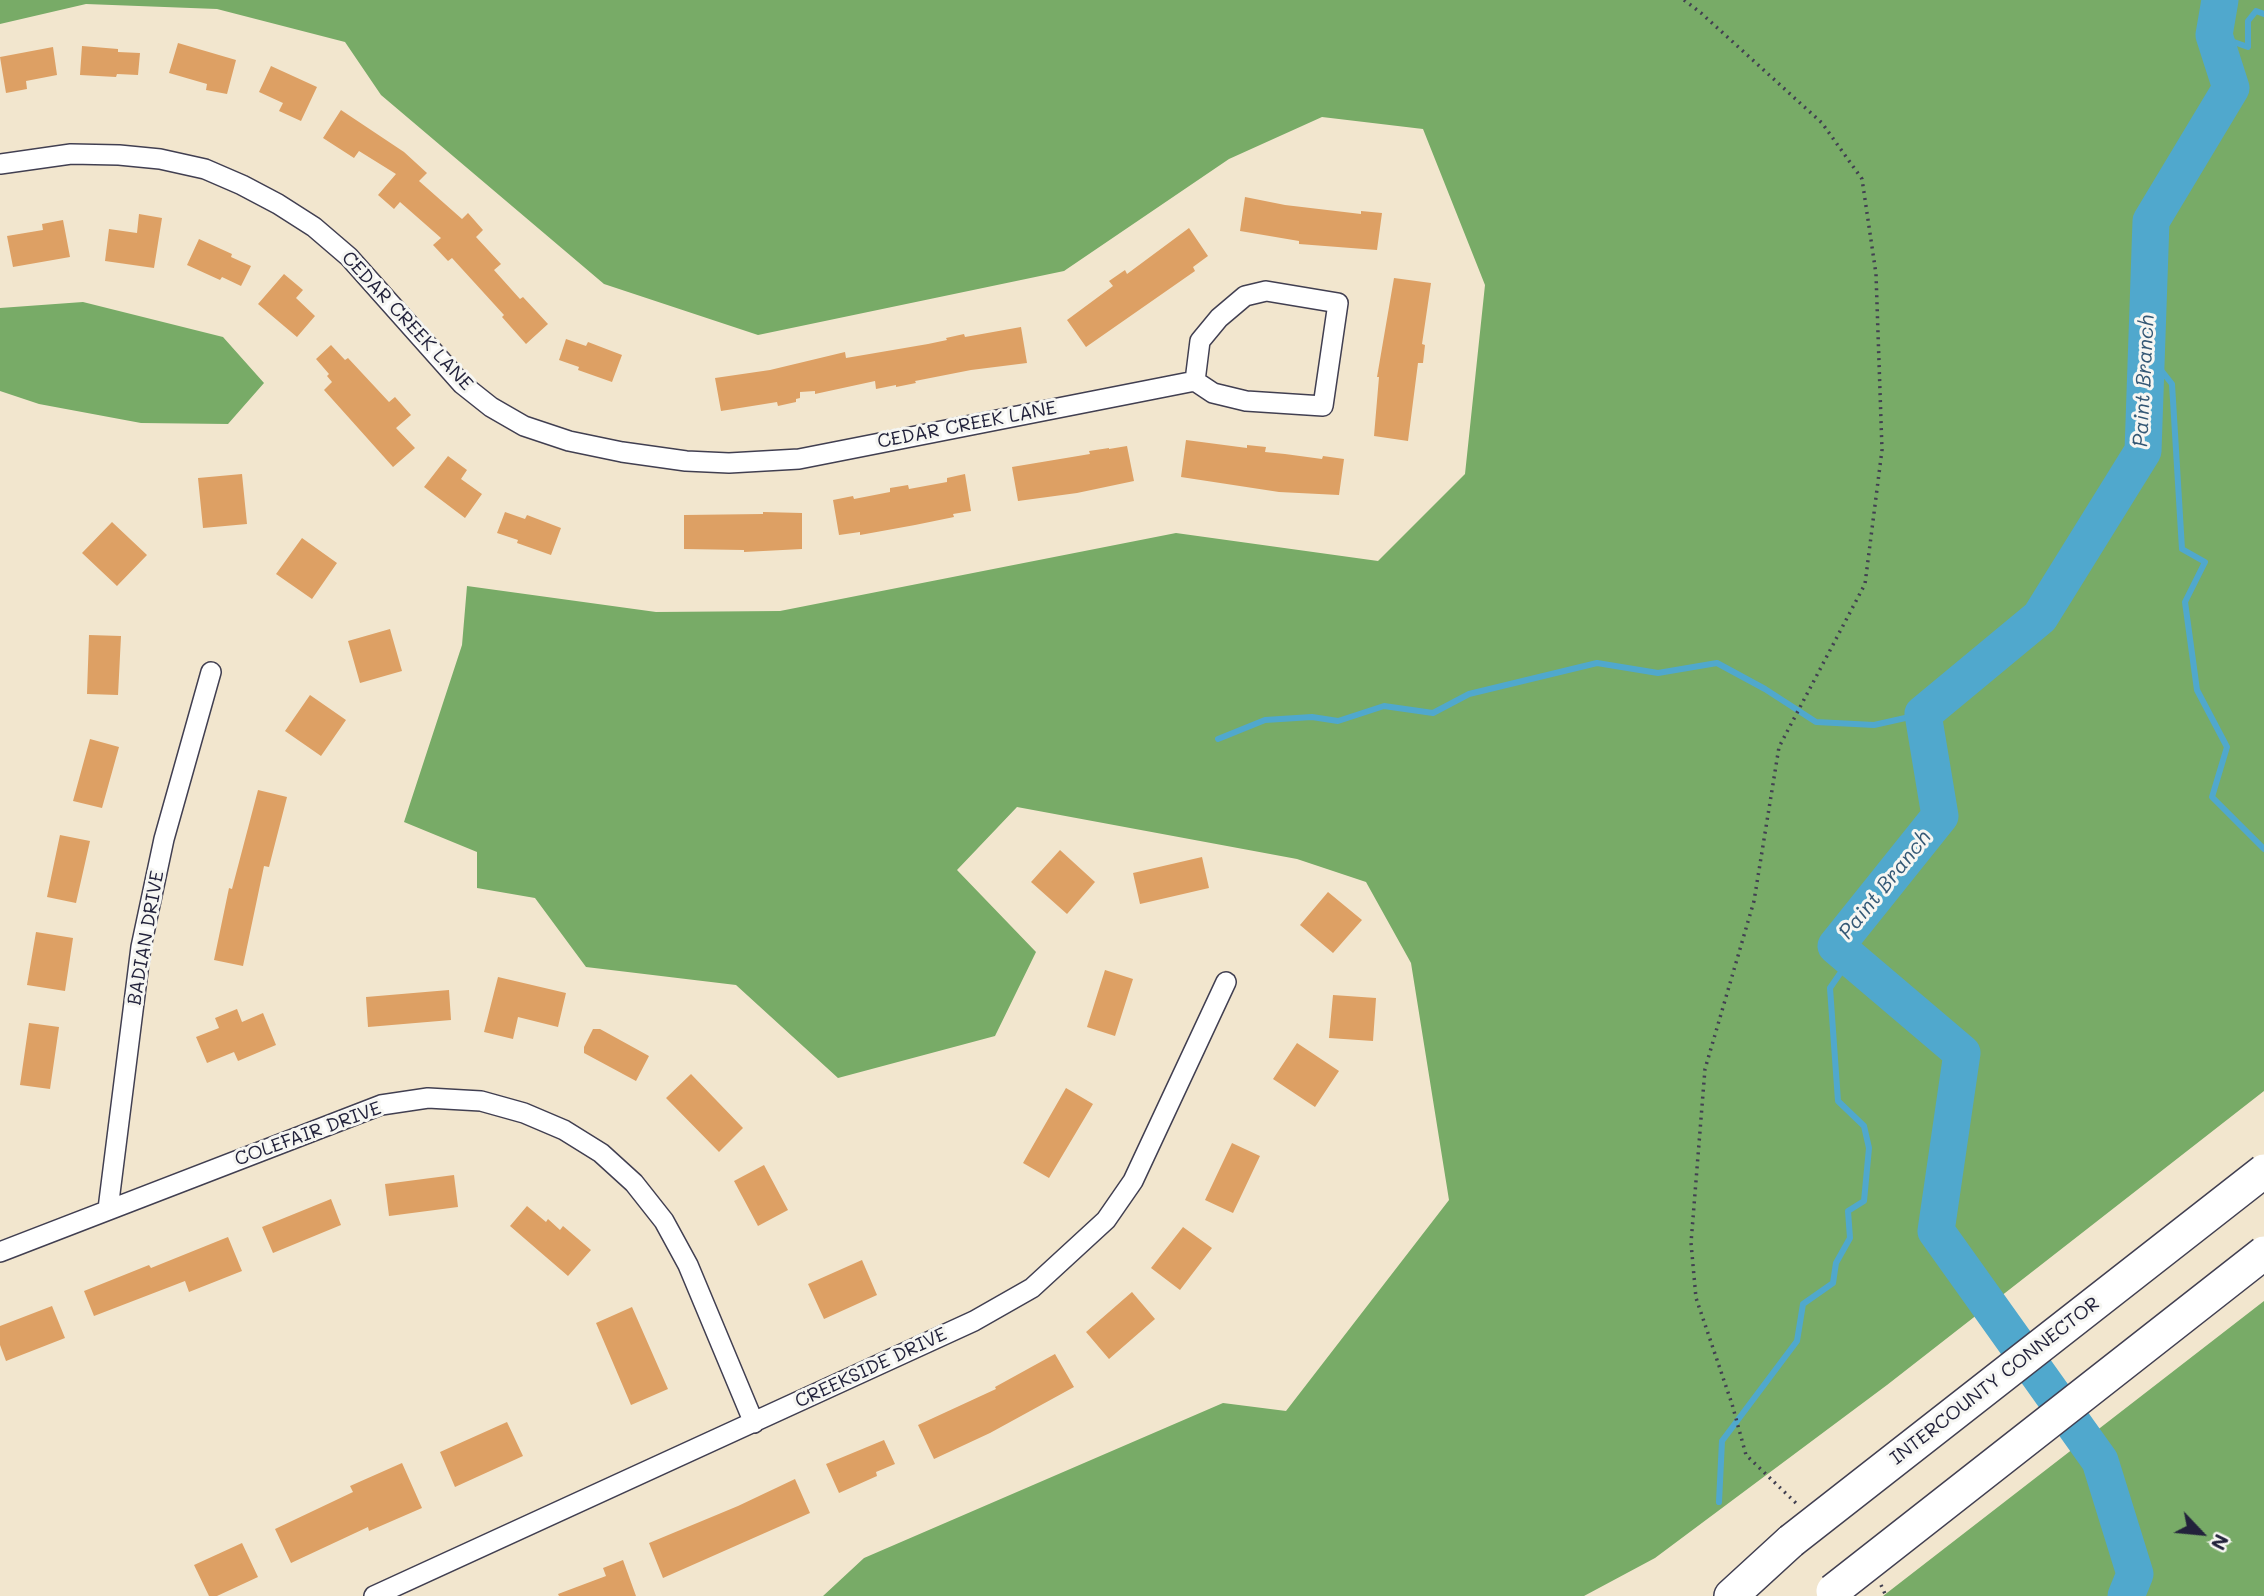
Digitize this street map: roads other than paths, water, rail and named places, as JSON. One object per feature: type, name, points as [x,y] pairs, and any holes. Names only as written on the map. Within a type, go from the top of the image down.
[{"type":"highway","name":"INTERCOUNTY CONNECTOR","points":[[1731,1596],[1791,1541],[2264,1171]]},
{"type":"highway","points":[[1831,1594],[2264,1253]]},
{"type":"street","name":"CEDAR CREEK LANE","points":[[0,164],[72,154],[119,155],[160,159],[205,169],[242,185],[314,227],[349,257],[462,384],[491,407],[524,426],[569,441],[622,452],[686,461],[729,463],[799,458],[1195,381]]},
{"type":"street","points":[[1266,291],[1338,303],[1324,406],[1246,401],[1213,393],[1195,381],[1200,341],[1219,318],[1245,296],[1266,291]]},
{"type":"street","name":"BADIAN DRIVE","points":[[108,1209],[141,947],[164,839],[211,672]]},
{"type":"street","name":"CREEKSIDE DRIVE","points":[[374,1596],[974,1321],[1032,1287],[1106,1220],[1133,1181],[1226,982]]},
{"type":"street","name":"COLEFAIR DRIVE","points":[[0,1252],[380,1105],[428,1098],[481,1101],[524,1113],[564,1130],[601,1153],[634,1183],[664,1221],[688,1265],[754,1423]]},
{"type":"waterway","name":"Paint Branch","points":[[2126,1596],[2135,1574],[2100,1461],[1936,1231],[1962,1053],[1836,946],[1940,816],[1923,714],[2040,617],[2143,451],[2151,221],[2231,88],[2214,35],[2220,0]]},
{"type":"waterway","points":[[2214,35],[2248,47],[2248,21],[2256,11],[2264,14]]},
{"type":"waterway","points":[[2146,351],[2172,384],[2182,549],[2205,562],[2185,602],[2197,690],[2227,747],[2212,797],[2264,849]]},
{"type":"waterway","points":[[1218,739],[1265,720],[1312,717],[1338,721],[1384,706],[1433,713],[1469,694],[1597,663],[1658,673],[1717,663],[1765,689],[1816,722],[1874,725],[1923,714]]},
{"type":"waterway","points":[[1719,1502],[1722,1441],[1797,1341],[1803,1304],[1833,1283],[1836,1263],[1850,1238],[1848,1211],[1864,1201],[1869,1148],[1864,1126],[1838,1101],[1830,988],[1850,959]]}]
